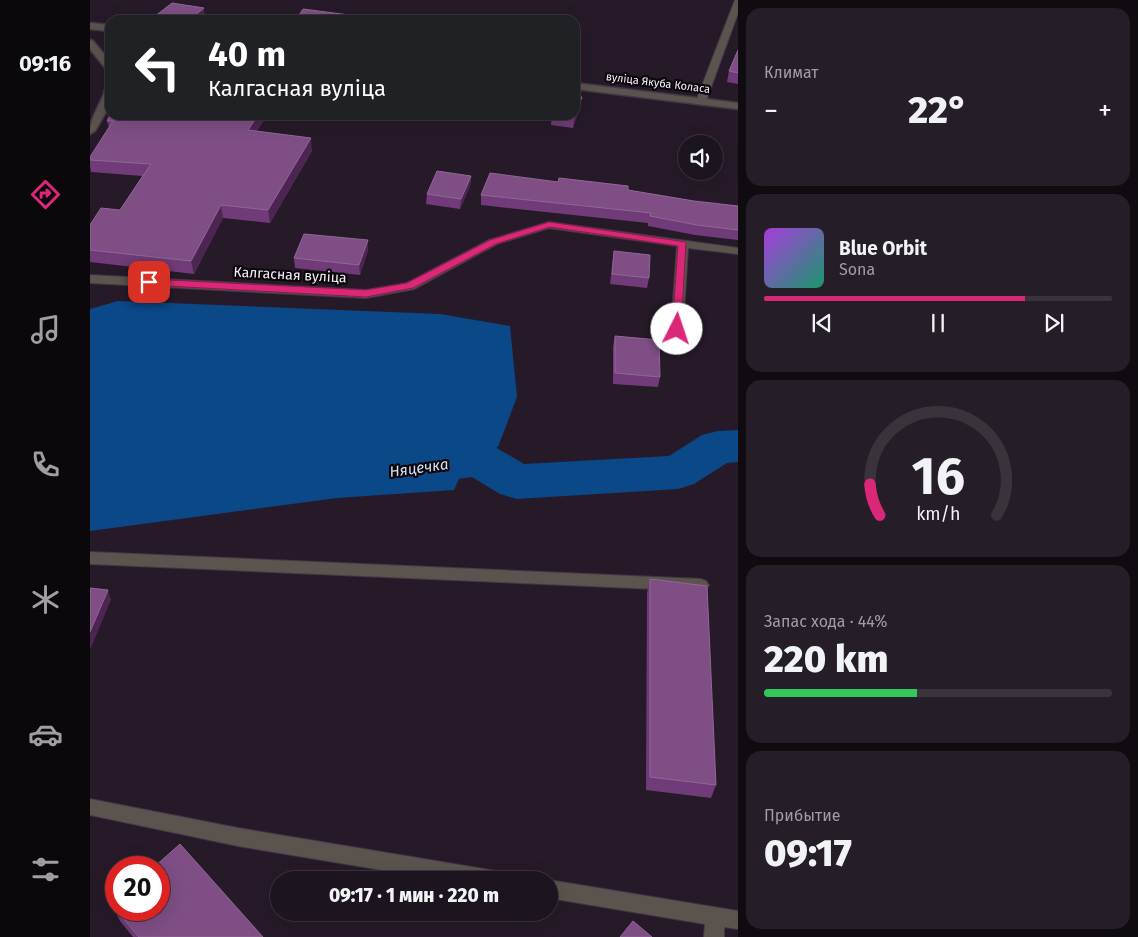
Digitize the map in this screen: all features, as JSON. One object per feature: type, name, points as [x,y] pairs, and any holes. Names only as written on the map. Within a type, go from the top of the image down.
[{"type":"street","points":[[90,26],[105,28]]},
{"type":"street","points":[[90,43],[105,61]]},
{"type":"street","name":"вуліца Якуба Коласа","points":[[580,87],[738,106]]},
{"type":"street","points":[[90,131],[105,105]]},
{"type":"lane","points":[[701,102],[738,2]]},
{"type":"lane","name":"Калгасная вуліца","points":[[90,279],[366,294],[410,286],[493,242],[549,224],[738,251]]},
{"type":"lane","points":[[677,329],[683,244]]},
{"type":"lane","points":[[90,558],[701,585]]},
{"type":"lane","points":[[90,807],[238,837],[442,871]]},
{"type":"lane","points":[[558,890],[738,920]]},
{"type":"lane","points":[[714,937],[715,916]]},
{"type":"water","points":[[118,301],[440,314],[510,326],[517,397],[498,447],[467,461],[454,490],[337,498],[90,531],[90,309]]},
{"type":"building","points":[[172,3],[204,8],[195,15],[156,15]]},
{"type":"building","points":[[303,9],[349,15],[299,15]]},
{"type":"building","points":[[738,50],[738,73],[729,71]]},
{"type":"building","points":[[255,120],[248,130],[311,138],[268,210],[221,205],[191,261],[90,250],[90,225],[101,208],[120,210],[151,164],[90,160],[90,157],[113,121],[107,121]]},
{"type":"building","points":[[437,171],[471,176],[461,199],[427,194]]},
{"type":"building","points":[[490,173],[558,182],[559,178],[628,186],[628,190],[738,206],[738,230],[697,225],[650,216],[651,213],[481,195]]},
{"type":"building","points":[[304,234],[368,240],[359,265],[294,258]]},
{"type":"building","points":[[614,251],[650,255],[649,278],[612,274]]},
{"type":"building","points":[[615,336],[659,340],[660,377],[615,373]]},
{"type":"building","points":[[650,579],[707,586],[716,785],[650,777]]},
{"type":"building","points":[[90,588],[108,590],[90,632]]},
{"type":"building","points":[[180,844],[263,937],[139,937],[125,921],[170,921],[170,856],[166,856]]},
{"type":"building","points":[[633,921],[652,937],[620,937]]},
{"type":"waterway","name":"Няцечка","points":[[405,470],[479,459],[517,482],[678,472],[718,447],[738,446]]},
{"type":"route","points":[[149,282],[366,294],[410,286],[493,242],[549,224],[683,244],[677,329]]}]
